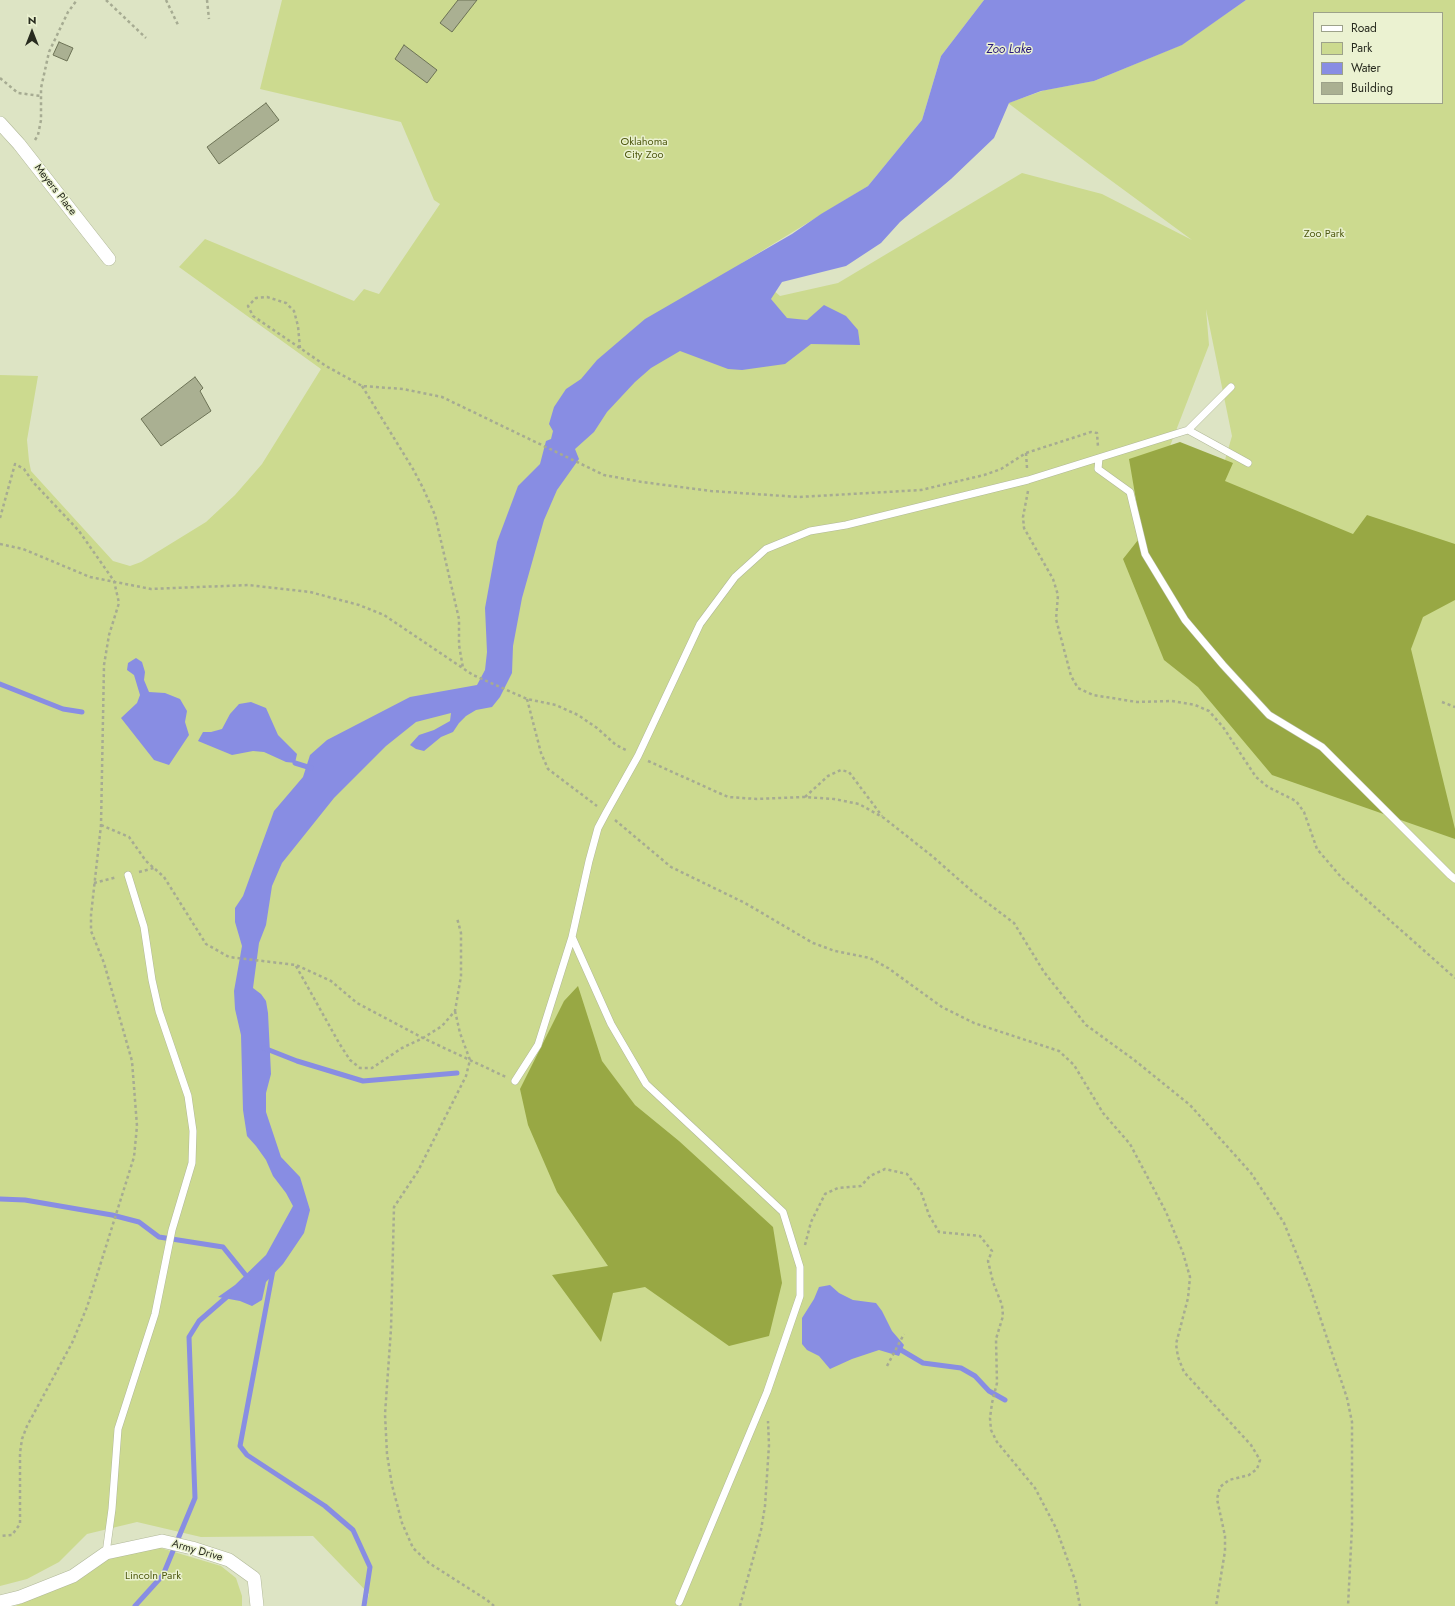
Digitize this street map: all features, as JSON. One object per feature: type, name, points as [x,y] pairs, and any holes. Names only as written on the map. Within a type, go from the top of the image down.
[{"type":"street","name":"Meyers Place","points":[[0,123],[26,153],[109,259]]},
{"type":"street","name":"Army Drive","points":[[0,1602],[20,1597],[73,1576],[106,1553],[162,1542],[192,1548],[229,1560],[254,1578],[257,1606]]},
{"type":"lane","points":[[515,1082],[538,1045],[572,937],[598,828],[638,756],[700,624],[735,577],[766,549],[810,531],[846,525],[1028,480],[1188,430],[1231,387]]},
{"type":"lane","points":[[1188,430],[1248,463]]},
{"type":"lane","points":[[1099,458],[1098,469],[1130,492],[1145,554],[1185,620],[1223,666],[1269,715],[1322,747],[1455,879]]},
{"type":"lane","points":[[106,1553],[112,1509],[118,1429],[155,1314],[172,1230],[192,1163],[193,1131],[188,1096],[159,1011],[152,980],[144,927],[128,875]]},
{"type":"lane","points":[[572,937],[612,1024],[646,1084],[783,1212],[800,1267],[800,1296],[768,1392],[679,1602]]},
{"type":"path","points":[[26,153],[38,135],[41,120],[42,88],[49,52],[68,12],[77,0]]},
{"type":"path","points":[[106,0],[146,38]]},
{"type":"path","points":[[166,0],[180,27]]},
{"type":"path","points":[[207,0],[209,19]]},
{"type":"path","points":[[0,78],[18,93],[41,96]]},
{"type":"path","points":[[300,348],[298,326],[294,311],[286,303],[267,297],[256,298],[248,306],[253,316],[300,348],[362,386],[413,469],[435,515],[459,619],[459,645],[463,668]]},
{"type":"path","points":[[362,386],[403,389],[442,397],[604,475],[642,482],[711,491],[799,497],[922,490],[984,475],[1001,469],[1026,453],[1090,432],[1097,433],[1099,458]]},
{"type":"path","points":[[1026,453],[1029,489],[1023,517],[1024,528],[1053,579],[1058,595],[1056,619],[1072,676],[1078,688],[1093,695],[1137,702],[1172,701],[1195,704],[1209,710],[1223,726],[1256,777],[1268,787],[1296,801],[1304,812],[1317,849],[1341,877],[1455,978]]},
{"type":"path","points":[[0,518],[15,464],[24,469],[33,482],[79,531],[114,581],[119,603],[109,635],[104,665],[101,825],[91,915],[91,931],[104,963],[132,1061],[137,1126],[134,1157],[87,1307],[72,1343],[27,1426],[22,1439],[20,1453],[20,1524],[12,1535],[0,1536]]},
{"type":"path","points":[[0,544],[23,549],[90,577],[151,589],[248,585],[310,592],[358,605],[384,615],[474,676],[527,699],[556,705],[578,715],[597,728],[616,745],[728,797],[757,799],[804,797],[834,799],[859,804],[884,818],[932,856],[973,892],[1014,923],[1044,972],[1086,1024],[1133,1059],[1190,1105],[1251,1173],[1284,1223],[1310,1287],[1347,1398],[1352,1422],[1352,1527],[1348,1606]]},
{"type":"path","points":[[527,699],[541,753],[548,769],[606,813],[671,867],[745,904],[813,943],[835,951],[870,958],[888,968],[942,1007],[974,1023],[1059,1051],[1074,1066],[1103,1113],[1130,1144],[1166,1212],[1183,1253],[1190,1277],[1188,1298],[1176,1344],[1178,1358],[1184,1372],[1251,1445],[1260,1460],[1257,1469],[1249,1475],[1229,1480],[1220,1487],[1218,1499],[1225,1536],[1225,1551],[1216,1606]]},
{"type":"path","points":[[1442,702],[1455,707]]},
{"type":"path","points":[[804,797],[828,776],[841,770],[849,772],[884,818]]},
{"type":"path","points":[[101,825],[129,837],[146,861],[164,877],[206,944],[229,957],[296,965],[331,981],[357,1002],[423,1038],[515,1082]]},
{"type":"path","points":[[457,918],[462,933],[461,976],[455,1012],[460,1034],[470,1060],[466,1076],[432,1144],[418,1171],[394,1207],[391,1329],[385,1414],[387,1454],[392,1485],[402,1523],[413,1548],[429,1563],[494,1606]]},
{"type":"path","points":[[296,965],[339,1044],[350,1060],[360,1068],[372,1068],[402,1048],[423,1038],[442,1026],[455,1012]]},
{"type":"path","points":[[800,1267],[811,1222],[824,1194],[838,1188],[861,1186],[870,1176],[885,1169],[907,1174],[921,1192],[929,1215],[939,1232],[980,1236],[992,1251],[988,1261],[993,1282],[1002,1305],[1003,1316],[996,1339],[998,1369],[990,1418],[991,1430],[997,1442],[1035,1488],[1056,1528],[1076,1580],[1080,1606]]},
{"type":"path","points":[[887,1366],[904,1334]]},
{"type":"path","points":[[740,1606],[761,1530],[765,1506],[769,1445],[768,1392]]},
{"type":"green space","points":[[282,0],[984,0],[941,56],[922,120],[868,186],[742,263],[780,296],[838,283],[1022,173],[1102,194],[1192,240],[1008,103],[1045,90],[1094,81],[1181,45],[1246,0],[1455,0],[1455,1606],[366,1606],[369,1594],[313,1536],[201,1537],[137,1522],[87,1534],[59,1562],[27,1579],[0,1586],[0,375],[38,376],[27,440],[31,471],[113,561],[130,566],[141,562],[206,522],[235,495],[262,464],[321,369],[179,267],[205,239],[354,301],[364,289],[379,294],[440,204],[434,200],[401,122],[260,89]],"holes":[[[1206,309],[1232,436],[1222,470],[1150,498],[1209,345]]]},
{"type":"green space","points":[[1180,442],[1233,463],[1225,481],[1353,534],[1367,515],[1455,544],[1455,600],[1423,617],[1411,649],[1455,829],[1455,839],[1272,775],[1198,687],[1164,660],[1123,559],[1142,535],[1129,459]]},
{"type":"green space","points":[[578,986],[602,1061],[635,1105],[679,1141],[773,1227],[782,1283],[769,1336],[729,1346],[645,1287],[613,1293],[601,1342],[552,1275],[608,1266],[557,1192],[528,1125],[520,1089],[564,1001]]},
{"type":"green space","name":"Lincoln Park","points":[[154,1546],[221,1566],[236,1578],[242,1596],[242,1606],[15,1606],[68,1583],[106,1556]]},
{"type":"water","name":"Zoo Lake","points":[[984,0],[1246,0],[1182,45],[1094,81],[1041,91],[1009,103],[994,138],[951,179],[900,222],[881,243],[846,266],[782,282],[771,299],[787,318],[807,320],[824,305],[846,316],[858,330],[860,345],[811,344],[785,364],[742,370],[728,369],[680,351],[651,368],[635,382],[607,412],[594,432],[575,449],[579,459],[557,490],[544,520],[522,598],[513,646],[512,673],[500,697],[492,707],[476,710],[466,716],[453,732],[441,737],[424,751],[416,749],[410,745],[419,735],[434,730],[450,721],[451,713],[416,722],[386,746],[334,798],[282,863],[272,886],[266,925],[259,943],[253,988],[261,994],[266,1001],[268,1013],[271,1074],[266,1093],[266,1112],[281,1157],[300,1177],[310,1210],[304,1233],[283,1264],[266,1282],[262,1300],[252,1306],[240,1301],[218,1297],[235,1285],[266,1255],[293,1206],[286,1193],[273,1176],[266,1160],[247,1136],[243,1110],[241,1035],[235,1009],[234,991],[242,946],[235,922],[235,908],[243,896],[274,811],[303,777],[310,755],[327,740],[410,697],[477,685],[485,670],[487,652],[485,608],[497,542],[518,486],[540,464],[546,441],[551,439],[553,431],[549,424],[554,407],[566,389],[581,379],[597,360],[645,319],[792,234],[821,214],[868,186],[922,120],[941,56]]},
{"type":"water","points":[[136,658],[142,662],[145,672],[144,680],[149,692],[165,693],[180,699],[187,711],[185,722],[189,735],[169,765],[154,760],[121,718],[137,703],[140,695],[134,675],[127,670],[128,663]]},
{"type":"water","points":[[251,702],[266,708],[278,735],[297,754],[295,763],[286,762],[264,752],[253,751],[232,755],[198,741],[203,732],[211,732],[222,729],[230,714],[239,704]]},
{"type":"water","points":[[830,1285],[839,1293],[853,1300],[876,1303],[882,1311],[892,1331],[904,1345],[899,1356],[879,1350],[852,1359],[830,1369],[819,1356],[807,1350],[802,1344],[802,1318],[814,1299],[819,1287]]},
{"type":"building","points":[[458,0],[477,0],[452,32],[440,23]]},
{"type":"building","points":[[59,42],[73,48],[67,61],[53,55]]},
{"type":"building","points":[[404,45],[437,70],[427,83],[395,59]]},
{"type":"building","points":[[266,103],[279,120],[219,164],[207,147]]},
{"type":"building","points":[[195,377],[203,388],[200,391],[211,411],[161,446],[141,419]]},
{"type":"waterway","points":[[0,684],[63,709],[82,712]]},
{"type":"waterway","points":[[295,763],[311,768]]},
{"type":"waterway","points":[[264,1048],[297,1061],[363,1081],[457,1073]]},
{"type":"waterway","points":[[0,1199],[25,1200],[112,1215],[139,1222],[159,1237],[223,1247],[248,1278]]},
{"type":"waterway","points":[[273,1270],[240,1446],[247,1455],[325,1506],[353,1530],[370,1567],[364,1606]]},
{"type":"waterway","points":[[135,1606],[163,1575],[195,1498],[189,1337],[199,1321],[229,1295]]},
{"type":"waterway","points":[[901,1350],[923,1363],[961,1368],[975,1376],[989,1391],[1005,1400]]},
{"type":"park label","name":"Oklahoma City Zoo","points":[[644,148]]},
{"type":"park label","name":"Zoo Park","points":[[1324,234]]}]
